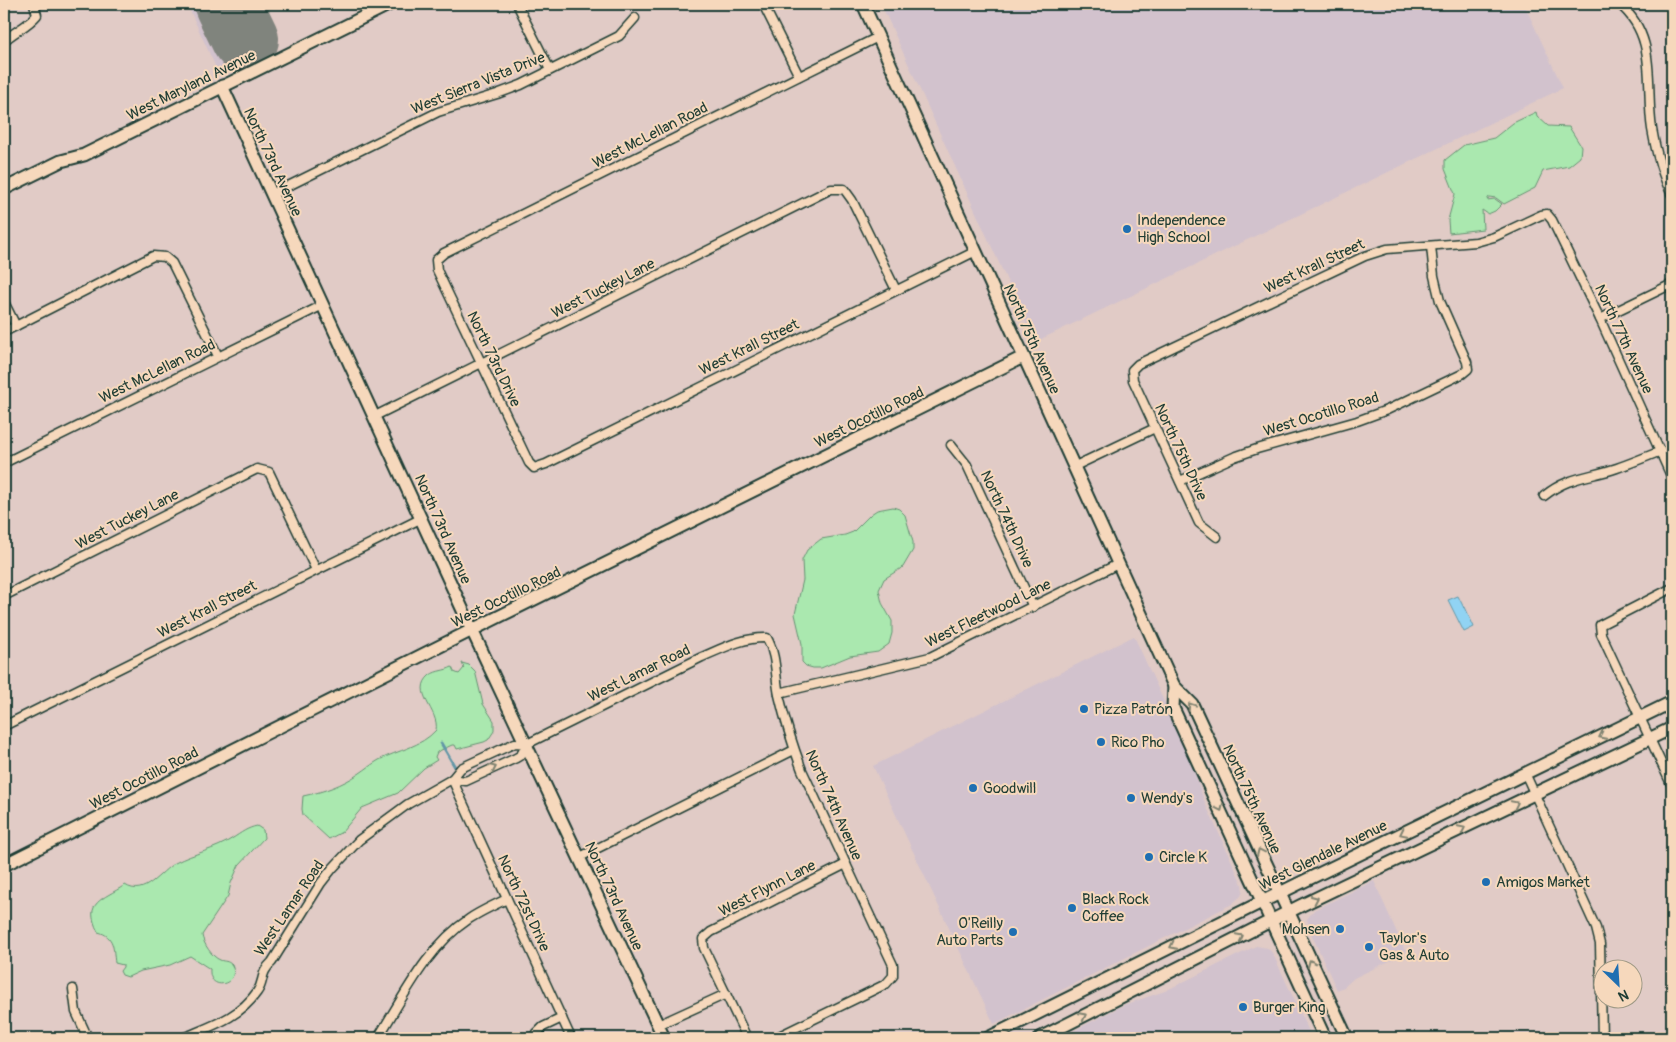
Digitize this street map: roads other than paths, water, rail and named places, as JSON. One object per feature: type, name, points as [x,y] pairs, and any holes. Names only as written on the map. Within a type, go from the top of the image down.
[{"type":"main road","name":"West Maryland Avenue","points":[[4,189],[61,161],[84,155],[390,4]]},
{"type":"main road","name":"North 75th Avenue","points":[[862,4],[1174,686],[1192,704],[1347,1038]]},
{"type":"main road","name":"North 73rd Avenue","points":[[222,86],[472,630],[664,1038]]},
{"type":"main road","name":"West Ocotillo Road","points":[[4,865],[472,630],[1023,358]]},
{"type":"main road","name":"North 75th Avenue","points":[[1174,686],[1173,708],[1325,1038]]},
{"type":"main road","name":"West Glendale Avenue","points":[[988,1038],[1279,893],[1672,702]]},
{"type":"main road","points":[[1040,1038],[1288,912],[1672,728]]},
{"type":"street","points":[[4,41],[38,15],[34,4]]},
{"type":"street","points":[[517,4],[550,70]]},
{"type":"street","points":[[763,4],[799,76]]},
{"type":"street","points":[[1619,4],[1626,10],[1639,30],[1647,51],[1652,127],[1657,155],[1672,195]]},
{"type":"street","name":"West Sierra Vista Drive","points":[[272,194],[438,112],[497,94],[550,70],[619,36],[635,18]]},
{"type":"street","name":"West McLellan Road","points":[[436,260],[444,253],[878,37]]},
{"type":"street","name":"West Tuckey Lane","points":[[375,416],[831,190],[844,189],[852,200],[896,290]]},
{"type":"street","name":"West Krall Street","points":[[1132,370],[1138,364],[1365,256],[1387,250],[1476,242],[1494,237],[1541,215],[1548,214]]},
{"type":"street","name":"North 77th Avenue","points":[[1548,214],[1600,318],[1672,478]]},
{"type":"street","name":"West Ocotillo Road","points":[[1180,481],[1257,448],[1357,421],[1387,410],[1462,374],[1468,369],[1467,362],[1440,302],[1434,276],[1431,246]]},
{"type":"street","name":"West Krall Street","points":[[534,468],[546,464],[976,251]]},
{"type":"street","points":[[4,332],[153,256],[165,257],[172,263],[218,356]]},
{"type":"street","name":"North 73rd Drive","points":[[436,260],[437,270],[481,364],[529,463],[534,468]]},
{"type":"street","points":[[1600,318],[1672,284]]},
{"type":"street","points":[[4,302],[16,326]]},
{"type":"street","name":"West McLellan Road","points":[[4,463],[323,305]]},
{"type":"street","name":"North 75th Drive","points":[[1132,370],[1133,380],[1199,523],[1217,537]]},
{"type":"street","points":[[1073,467],[1155,428]]},
{"type":"street","name":"North 74th Drive","points":[[951,445],[967,464],[1033,607]]},
{"type":"street","points":[[1544,496],[1556,487],[1576,478],[1615,469],[1661,451]]},
{"type":"street","name":"West Tuckey Lane","points":[[4,596],[257,469],[269,472],[316,570]]},
{"type":"street","name":"West Krall Street","points":[[4,726],[422,518]]},
{"type":"street","name":"West Fleetwood Lane","points":[[779,693],[920,661],[940,653],[1118,564]]},
{"type":"street","points":[[1672,588],[1600,625],[1601,634],[1672,786]]},
{"type":"street","name":"West Lamar Road","points":[[183,1038],[232,1016],[244,1007],[260,988],[264,969],[272,962],[321,883],[332,869],[360,840],[408,804],[452,780],[461,768],[515,743],[527,744],[702,657],[732,645],[756,638],[767,638]]},
{"type":"street","name":"North 74th Avenue","points":[[767,638],[774,650],[779,693],[794,750],[892,965],[893,976],[886,984],[775,1038]]},
{"type":"street","name":"West Lamar Road","points":[[452,780],[466,781],[516,758],[521,755],[527,744]]},
{"type":"street","points":[[580,858],[794,750]]},
{"type":"street","points":[[1526,773],[1596,928],[1600,944],[1602,1038]]},
{"type":"street","name":"North 72st Drive","points":[[452,780],[571,1038]]},
{"type":"street","name":"West Flynn Lane","points":[[726,994],[704,948],[703,939],[711,932],[846,864]]},
{"type":"street","points":[[378,1038],[438,946],[468,919],[507,899]]},
{"type":"street","points":[[73,989],[76,1012],[88,1038]]},
{"type":"street","points":[[658,1025],[726,994],[747,1038]]},
{"type":"street","points":[[532,1038],[543,1027],[562,1018]]},
{"type":"water","points":[[1458,596],[1474,627],[1464,632],[1448,600]]},
{"type":"waterway","points":[[441,743],[455,767]]},
{"type":"place","name":"Independence High School","points":[[1127,229]]},
{"type":"place","name":"Pizza Patrón","points":[[1084,709]]},
{"type":"place","name":"Rico Pho","points":[[1101,742]]},
{"type":"place","name":"Goodwill","points":[[973,788]]},
{"type":"place","name":"Wendy's","points":[[1131,798]]},
{"type":"place","name":"Circle K","points":[[1149,857]]},
{"type":"place","name":"Amigos Market","points":[[1486,882]]},
{"type":"place","name":"Black Rock Coffee","points":[[1072,908]]},
{"type":"place","name":"Mohsen","points":[[1340,929]]},
{"type":"place","name":"O'Reilly Auto Parts","points":[[1013,932]]},
{"type":"place","name":"Taylor's Gas & Auto","points":[[1369,947]]},
{"type":"place","name":"Burger King","points":[[1243,1007]]}]
